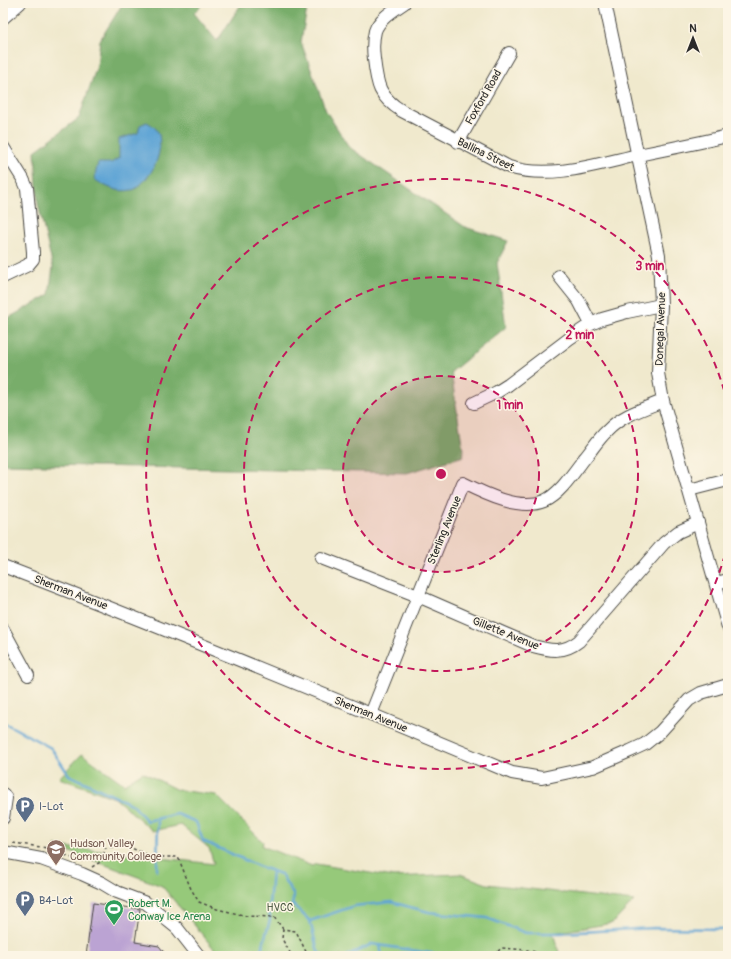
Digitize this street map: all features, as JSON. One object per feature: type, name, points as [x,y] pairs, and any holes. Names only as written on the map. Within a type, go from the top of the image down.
[{"type":"street","points":[[3,18],[20,3]]},
{"type":"street","name":"Ballina Street","points":[[404,3],[389,14],[375,31],[373,52],[376,80],[379,88],[392,105],[458,142],[510,167],[522,171],[554,171],[597,165],[728,136]]},
{"type":"street","name":"Donegal Avenue","points":[[605,3],[659,255],[661,305],[658,373],[663,401],[698,524],[722,581],[728,627]]},
{"type":"street","name":"Foxford Road","points":[[458,142],[509,53]]},
{"type":"street","points":[[3,147],[6,160],[23,179],[27,188],[33,252],[33,259],[28,265],[3,277]]},
{"type":"street","points":[[559,276],[579,301],[591,324]]},
{"type":"street","points":[[474,402],[497,392],[508,385],[591,324],[602,319],[627,312],[661,305]]},
{"type":"street","name":"Sterling Avenue","points":[[371,714],[463,483],[508,502],[529,504],[544,500],[553,495],[566,482],[607,431],[621,419],[633,412],[663,401]]},
{"type":"street","points":[[689,490],[728,480]]},
{"type":"street","name":"Gillette Avenue","points":[[321,558],[418,596],[533,646],[546,650],[563,650],[571,647],[579,641],[664,543],[678,532],[698,524]]},
{"type":"street","name":"Sherman Avenue","points":[[3,566],[371,714],[512,773],[542,778],[592,767],[630,752],[645,744],[660,732],[689,700],[701,693],[728,685]]},
{"type":"street","points":[[3,629],[28,675]]},
{"type":"street","points":[[3,794],[6,798],[3,818]]},
{"type":"street","points":[[3,852],[41,859],[82,874],[117,892],[146,904],[177,928],[199,956]]},
{"type":"path","points":[[92,867],[102,862],[105,848],[124,845],[153,857],[178,857],[191,889],[199,902],[217,910],[247,916],[274,917],[283,929],[282,939],[292,956]]},
{"type":"path","points":[[283,929],[296,931],[308,956]]},
{"type":"path","points":[[494,956],[501,948],[527,950],[552,956]]},
{"type":"path","points":[[390,956],[394,953],[401,956]]},
{"type":"green space","points":[[123,3],[204,3],[194,13],[217,41],[242,3],[308,3],[301,42],[326,111],[349,147],[465,227],[508,241],[497,263],[506,327],[451,372],[464,456],[407,473],[3,464],[3,321],[49,295],[53,267],[38,204],[35,151],[79,118],[97,66],[100,40]]},
{"type":"green space","name":"HVCC","points":[[82,754],[124,784],[143,772],[177,790],[216,795],[263,842],[262,846],[312,866],[316,864],[394,877],[460,874],[487,884],[634,901],[613,923],[553,933],[560,956],[220,956],[162,886],[55,846],[214,864],[209,848],[181,825],[153,831],[115,798],[59,778]]},
{"type":"water","points":[[147,122],[153,126],[159,135],[160,149],[156,163],[145,180],[134,190],[121,191],[107,187],[94,179],[98,163],[111,163],[119,158],[119,139],[138,133],[140,125]]},
{"type":"building","name":"Robert M. Conway Ice Arena","points":[[93,903],[140,909],[135,942],[159,946],[167,956],[86,956]]},
{"type":"waterway","points":[[3,722],[51,748],[69,775],[133,805],[147,821],[177,814],[196,822],[203,841],[258,866],[281,874],[294,896],[292,904],[310,921],[318,952],[324,956]]},
{"type":"waterway","points":[[157,871],[158,819]]},
{"type":"waterway","points":[[257,956],[262,948],[270,920],[269,905],[272,871]]},
{"type":"waterway","points":[[310,921],[354,906],[391,902],[429,912],[487,918],[526,933],[561,933],[654,928],[723,929],[728,931]]},
{"type":"waterway","points":[[347,956],[372,944],[443,956]]},
{"type":"waterway","points":[[380,945],[382,956]]},
{"type":"place","name":"I-Lot","points":[[25,823]]},
{"type":"place","name":"Hudson Valley Community College","points":[[56,866]]},
{"type":"place","name":"B4-Lot","points":[[25,917]]},
{"type":"place","name":"Robert M. Conway Ice Arena","points":[[114,926]]}]
